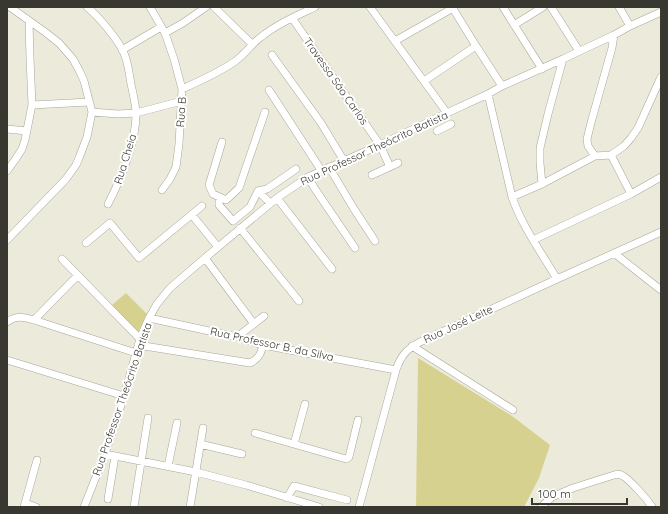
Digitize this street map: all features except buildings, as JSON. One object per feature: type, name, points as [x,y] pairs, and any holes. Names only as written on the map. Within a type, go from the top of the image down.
[{"type":"street","points":[[7,240],[66,179],[76,165],[80,158],[87,136],[92,112],[84,81],[73,59],[58,43],[10,7]]},
{"type":"street","name":"Rua Cheia","points":[[87,7],[108,29],[122,50],[128,68],[136,113],[129,152],[115,190],[108,204]]},
{"type":"street","name":"Rua B","points":[[150,7],[163,30],[174,59],[182,89],[176,167],[162,190]]},
{"type":"street","points":[[122,50],[163,30],[183,23],[206,7]]},
{"type":"street","points":[[214,7],[252,44]]},
{"type":"street","points":[[182,89],[207,78],[234,62],[245,53],[252,44],[266,33],[315,7]]},
{"type":"street","points":[[370,7],[447,113]]},
{"type":"street","points":[[504,7],[542,69]]},
{"type":"street","points":[[514,24],[543,7]]},
{"type":"street","points":[[550,7],[579,51]]},
{"type":"street","points":[[619,7],[630,26]]},
{"type":"street","points":[[395,41],[453,8],[502,86]]},
{"type":"street","name":"Rua Professor Theócrito Batista","points":[[84,507],[105,454],[124,396],[138,346],[149,318],[157,304],[170,288],[270,203],[308,177],[380,145],[661,12]]},
{"type":"street","name":"Travessa Sáo Carlos","points":[[292,18],[380,145],[390,167]]},
{"type":"street","points":[[7,171],[22,149],[32,105],[29,21]]},
{"type":"street","points":[[595,156],[588,146],[588,139],[592,119],[612,48],[614,35]]},
{"type":"street","points":[[424,81],[476,46]]},
{"type":"street","points":[[272,56],[321,123],[344,161]]},
{"type":"street","points":[[542,184],[540,148],[563,59]]},
{"type":"street","points":[[512,197],[542,184],[595,156],[611,155],[624,146],[632,138],[638,128],[661,77]]},
{"type":"street","points":[[269,90],[321,170]]},
{"type":"street","points":[[488,94],[512,197],[533,240],[557,278]]},
{"type":"street","points":[[32,105],[90,102]]},
{"type":"street","points":[[92,112],[118,114],[136,113],[182,102]]},
{"type":"street","points":[[222,142],[209,185],[213,194],[226,200],[239,188],[265,112]]},
{"type":"street","points":[[436,118],[439,130],[451,124]]},
{"type":"street","points":[[7,129],[27,131]]},
{"type":"street","points":[[611,155],[631,194]]},
{"type":"street","points":[[372,175],[398,163]]},
{"type":"street","points":[[329,167],[375,241]]},
{"type":"street","points":[[258,191],[267,189],[296,168]]},
{"type":"street","points":[[308,177],[355,248]]},
{"type":"street","points":[[533,240],[631,194],[661,177]]},
{"type":"street","points":[[220,197],[219,205],[233,221],[250,207],[258,191]]},
{"type":"street","points":[[258,191],[270,203]]},
{"type":"street","points":[[277,198],[332,269]]},
{"type":"street","points":[[86,243],[110,223],[139,258],[202,206]]},
{"type":"street","points":[[192,215],[218,247]]},
{"type":"street","points":[[240,228],[299,301]]},
{"type":"street","name":"Rua José Leite","points":[[359,507],[399,360],[412,346],[557,278],[661,232]]},
{"type":"street","points":[[614,253],[661,290]]},
{"type":"street","points":[[205,258],[254,324]]},
{"type":"street","points":[[62,259],[78,275],[138,346]]},
{"type":"street","points":[[34,320],[78,275]]},
{"type":"street","points":[[237,337],[264,316]]},
{"type":"street","points":[[7,322],[16,317],[21,317],[138,346],[250,363],[256,361],[263,345]]},
{"type":"street","name":"Rua Professor B. da Silva","points":[[149,318],[237,337],[263,345],[396,370]]},
{"type":"street","points":[[412,346],[513,410]]},
{"type":"street","points":[[7,360],[124,396]]},
{"type":"street","points":[[294,444],[305,404]]},
{"type":"street","points":[[134,507],[140,461],[148,418]]},
{"type":"street","points":[[255,433],[346,459],[348,457],[358,420]]},
{"type":"street","points":[[168,466],[177,423]]},
{"type":"street","points":[[190,507],[203,428]]},
{"type":"street","points":[[200,444],[242,454]]},
{"type":"street","points":[[105,454],[196,472],[319,507]]},
{"type":"street","points":[[108,499],[115,456]]},
{"type":"street","points":[[36,507],[25,505],[37,460]]},
{"type":"street","points":[[541,507],[552,497],[580,486],[619,474],[628,480],[652,507]]},
{"type":"street","points":[[287,498],[294,486],[347,500]]},
{"type":"shaded area","points":[[126,293],[147,314],[138,333],[112,305]]},
{"type":"shaded area","points":[[418,358],[512,416],[550,445],[539,478],[524,507],[416,507]]}]
